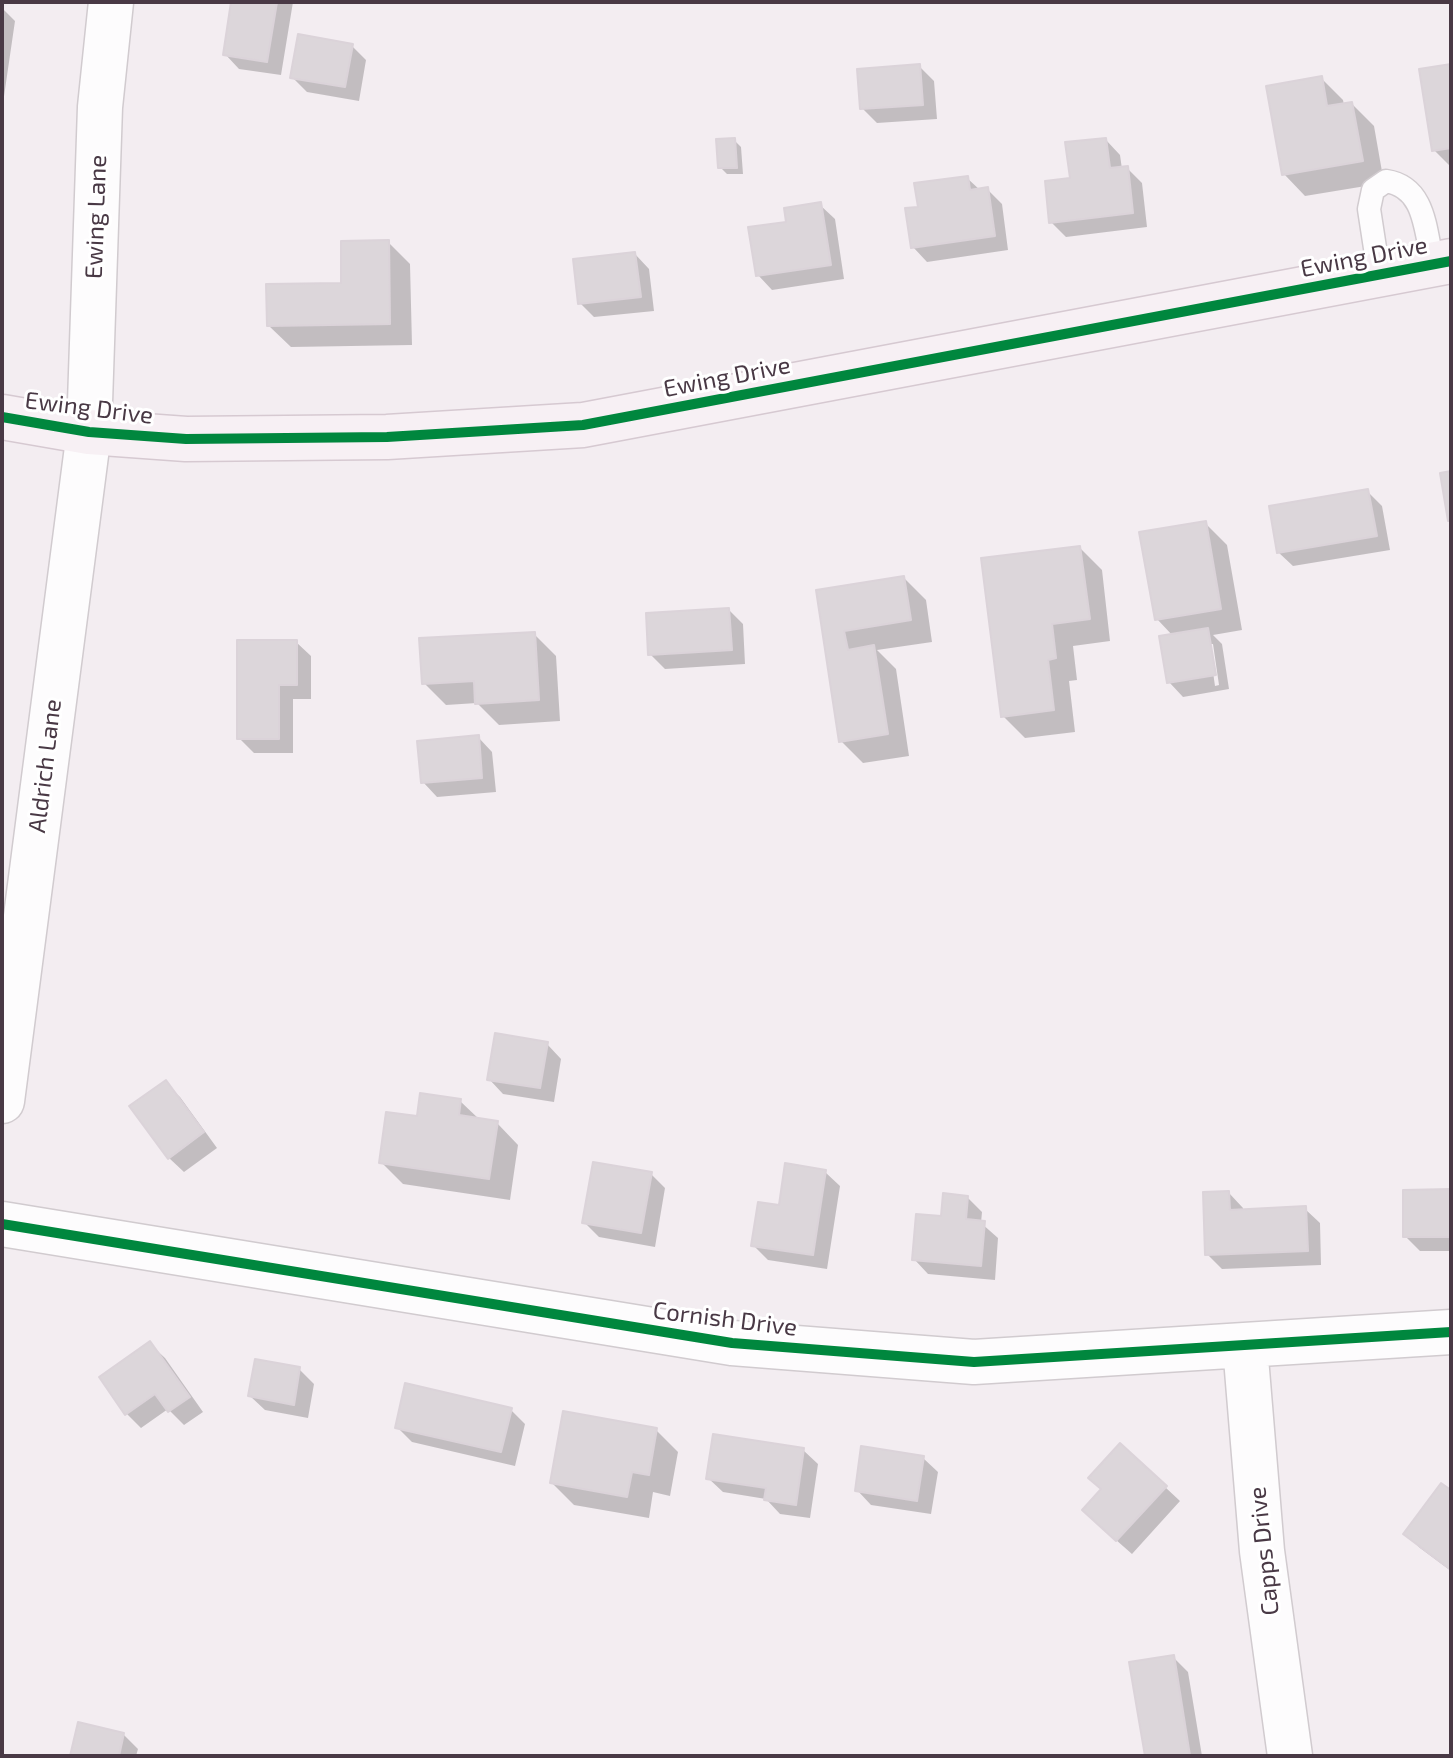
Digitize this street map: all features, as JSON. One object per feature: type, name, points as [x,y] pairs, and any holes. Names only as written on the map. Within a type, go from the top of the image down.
[{"type":"street","name":"Ewing Lane","points":[[89,432],[100,107],[111,2]]},
{"type":"street","name":"Ewing Drive","points":[[2,417],[89,432],[186,439],[387,437],[583,425],[1442,262]]},
{"type":"street","name":"Aldrich Lane","points":[[2,1101],[89,432]]},
{"type":"street","name":"Cornish Drive","points":[[2,1224],[732,1343],[974,1362],[1451,1332]]},
{"type":"street","name":"Capps Drive","points":[[1245,1346],[1262,1551],[1290,1756]]},
{"type":"lane","points":[[1379,274],[1369,209],[1373,190],[1386,181],[1400,183],[1410,189],[1419,202],[1442,262]]},
{"type":"building","points":[[231,2],[277,2],[267,62],[223,55]]},
{"type":"building","points":[[298,34],[353,44],[345,87],[290,78]]},
{"type":"building","points":[[920,64],[923,105],[860,109],[857,69]]},
{"type":"building","points":[[1451,64],[1451,148],[1432,151],[1419,69]]},
{"type":"building","points":[[1322,76],[1327,106],[1352,102],[1363,161],[1282,175],[1266,86]]},
{"type":"building","points":[[735,138],[737,168],[718,168],[716,139]]},
{"type":"building","points":[[1106,138],[1110,168],[1128,166],[1133,213],[1049,223],[1045,181],[1070,178],[1065,142]]},
{"type":"building","points":[[968,176],[970,190],[988,187],[995,236],[911,248],[905,208],[918,207],[914,183]]},
{"type":"building","points":[[821,202],[831,265],[756,276],[748,227],[786,222],[784,208]]},
{"type":"building","points":[[389,240],[390,324],[267,326],[266,284],[341,283],[341,241]]},
{"type":"building","points":[[635,252],[641,297],[578,304],[573,259]]},
{"type":"building","points":[[1451,471],[1451,520],[1448,521],[1440,473]]},
{"type":"building","points":[[1368,489],[1377,536],[1277,553],[1269,506]]},
{"type":"building","points":[[1206,521],[1221,609],[1155,620],[1139,532]]},
{"type":"building","points":[[1080,546],[1090,619],[1052,624],[1056,658],[1048,660],[1054,710],[1001,717],[981,558]]},
{"type":"building","points":[[904,576],[911,620],[844,631],[848,650],[874,645],[888,734],[839,742],[816,590]]},
{"type":"building","points":[[729,608],[732,650],[648,655],[646,613]]},
{"type":"building","points":[[1208,628],[1216,675],[1167,683],[1159,636]]},
{"type":"building","points":[[535,632],[539,700],[475,704],[474,681],[422,684],[419,638]]},
{"type":"building","points":[[237,640],[297,640],[297,685],[279,685],[279,739],[237,739]]},
{"type":"building","points":[[479,735],[482,778],[421,783],[417,741]]},
{"type":"building","points":[[495,1033],[548,1042],[540,1088],[487,1080]]},
{"type":"building","points":[[166,1080],[204,1132],[168,1159],[129,1106]]},
{"type":"building","points":[[420,1093],[461,1099],[459,1115],[498,1121],[489,1179],[379,1163],[386,1112],[417,1116]]},
{"type":"building","points":[[593,1162],[652,1172],[641,1233],[582,1223]]},
{"type":"building","points":[[785,1163],[826,1170],[813,1255],[751,1246],[758,1202],[779,1205]]},
{"type":"building","points":[[1451,1189],[1451,1237],[1403,1237],[1403,1190]]},
{"type":"building","points":[[1229,1191],[1230,1210],[1306,1206],[1308,1251],[1205,1255],[1203,1192]]},
{"type":"building","points":[[943,1193],[968,1196],[966,1219],[985,1221],[981,1266],[912,1260],[916,1214],[941,1216]]},
{"type":"building","points":[[150,1341],[190,1397],[168,1412],[155,1394],[125,1415],[99,1377]]},
{"type":"building","points":[[255,1359],[300,1367],[294,1405],[248,1396]]},
{"type":"building","points":[[405,1383],[512,1408],[501,1452],[395,1428]]},
{"type":"building","points":[[563,1411],[657,1428],[649,1475],[632,1472],[627,1497],[550,1483]]},
{"type":"building","points":[[713,1434],[804,1448],[796,1505],[764,1500],[766,1488],[706,1479]]},
{"type":"building","points":[[1120,1443],[1167,1486],[1116,1541],[1082,1510],[1101,1489],[1088,1478]]},
{"type":"building","points":[[861,1446],[924,1456],[917,1501],[855,1491]]},
{"type":"building","points":[[1441,1483],[1451,1490],[1451,1570],[1403,1534]]},
{"type":"building","points":[[1174,1655],[1190,1756],[1145,1756],[1129,1662]]},
{"type":"building","points":[[78,1722],[124,1733],[119,1756],[70,1756]]},
{"type":"cycle path","points":[[2,417],[89,432],[186,439],[387,437],[583,425],[1451,261]]},
{"type":"cycle path","points":[[2,1224],[732,1343],[974,1362],[1451,1332]]}]
